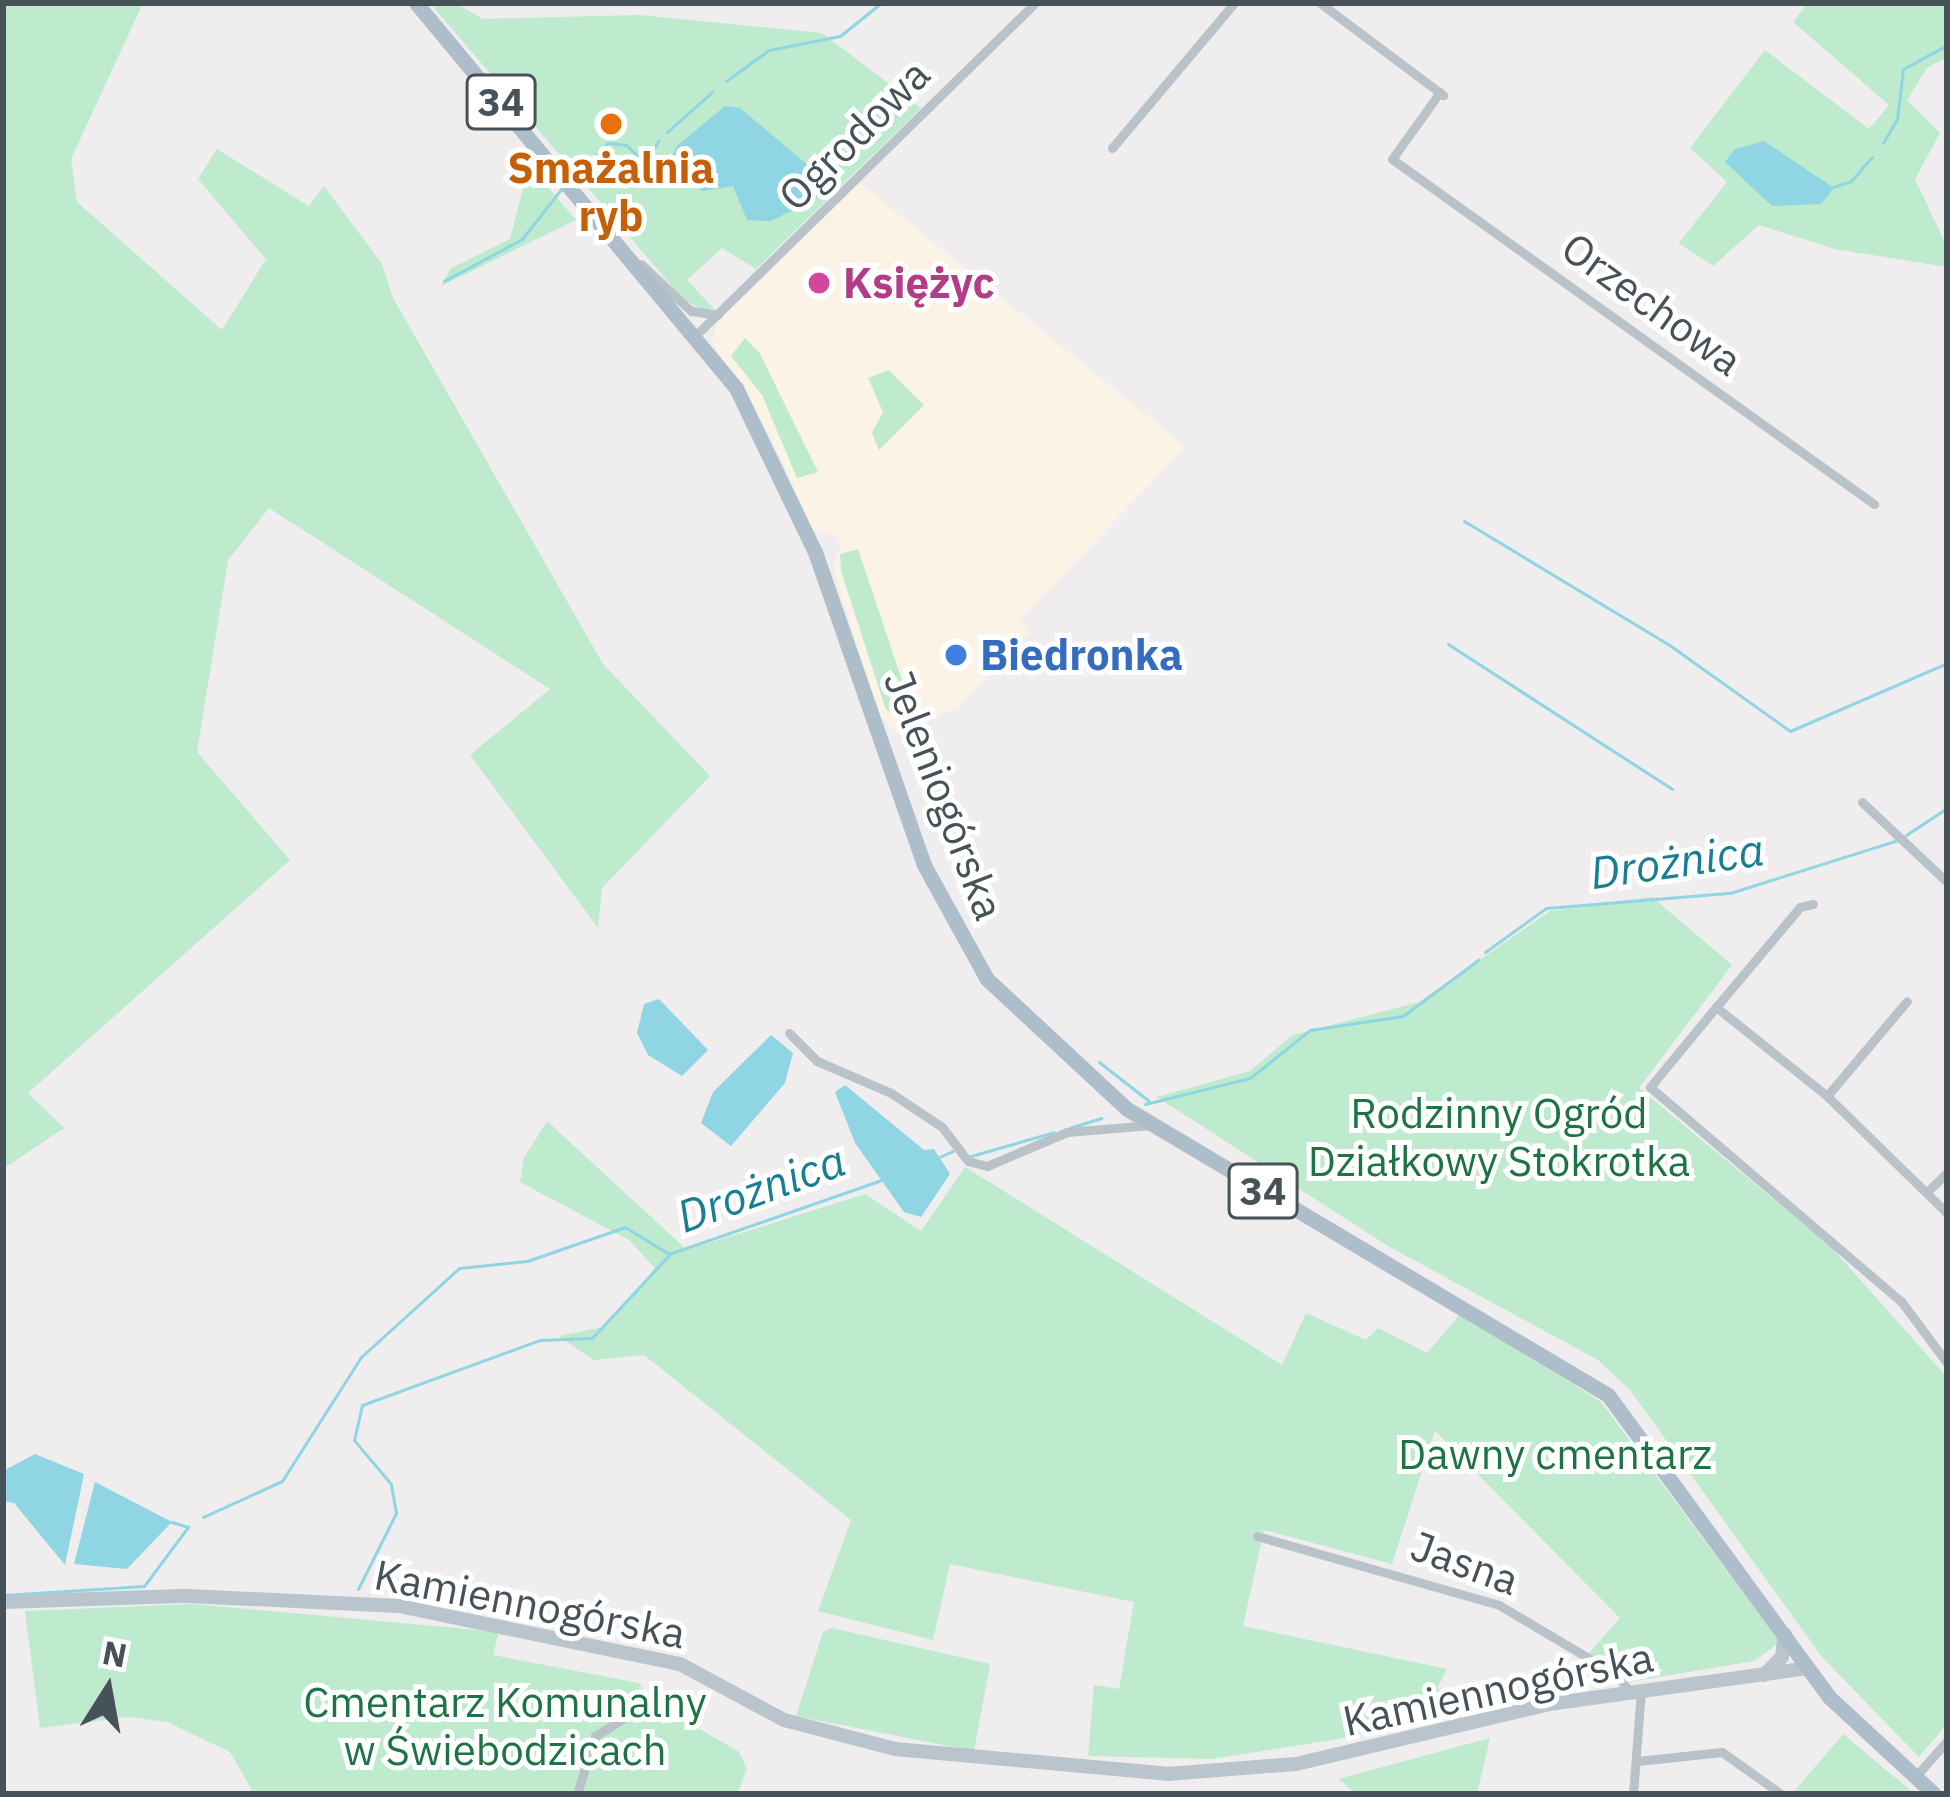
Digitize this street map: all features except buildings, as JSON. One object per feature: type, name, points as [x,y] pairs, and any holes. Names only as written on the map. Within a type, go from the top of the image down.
[{"type":"main road","name":"34","points":[[416,3],[697,334]]},
{"type":"main road","name":"Jeleniogórska","points":[[697,334],[736,388],[786,484],[924,866],[961,943],[1062,1054],[1152,1126],[1587,1377],[1640,1430],[1808,1668],[1934,1794]]},
{"type":"street","name":"Ogrodowa","points":[[697,334],[1035,3]]},
{"type":"street","points":[[1112,148],[1234,3]]},
{"type":"street","name":"Orzechowa","points":[[1320,3],[1442,94],[1392,159],[1874,504]]},
{"type":"street","points":[[632,258],[691,311],[718,314]]},
{"type":"street","points":[[1862,802],[1947,882]]},
{"type":"street","points":[[1813,904],[1800,908],[1650,1087],[1901,1300],[1947,1364]]},
{"type":"street","points":[[1827,1096],[1907,1001]]},
{"type":"street","points":[[1716,1007],[1827,1096],[1947,1213]]},
{"type":"street","points":[[789,1033],[817,1061],[891,1093],[942,1127],[968,1161],[987,1166],[1067,1132],[1152,1126]]},
{"type":"street","points":[[1927,1192],[1947,1173]]},
{"type":"street","name":"Jasna","points":[[1257,1536],[1498,1605],[1617,1675],[1635,1691]]},
{"type":"street","name":"Kamiennogórska","points":[[3,1602],[188,1596],[399,1606],[680,1664],[787,1721],[895,1749],[1146,1773],[1296,1764],[1497,1714],[1808,1668]]},
{"type":"street","points":[[1764,1676],[1782,1657],[1785,1634]]},
{"type":"street","points":[[1634,1794],[1638,1761],[1635,1691]]},
{"type":"street","points":[[577,1794],[595,1736],[651,1702]]},
{"type":"street","points":[[1915,1777],[1947,1741]]},
{"type":"street","points":[[1638,1761],[1722,1752],[1781,1794]]},
{"type":"shaded area","points":[[860,183],[1186,447],[1018,622],[1030,633],[960,706],[897,733],[878,714],[833,567],[841,546],[835,535],[813,530],[769,433],[712,342],[717,323]]},
{"type":"green space","points":[[3,3],[143,3],[71,159],[77,202],[222,330],[266,259],[198,179],[217,149],[309,206],[324,186],[382,264],[393,298],[603,664],[710,776],[602,888],[598,928],[470,755],[550,689],[269,508],[228,560],[197,752],[290,860],[28,1093],[64,1128],[3,1169]]},
{"type":"green space","points":[[430,3],[455,3],[483,19],[639,15],[822,33],[921,108],[756,269],[722,248],[687,280],[714,309],[702,310],[682,298]]},
{"type":"green space","points":[[1808,3],[1947,3],[1947,57],[1927,68],[1907,100],[1940,133],[1915,179],[1947,247],[1947,267],[1835,249],[1759,225],[1713,266],[1679,243],[1727,182],[1690,148],[1765,50],[1869,129],[1889,105],[1793,22]]},
{"type":"green space","points":[[529,165],[576,220],[441,286],[451,268],[510,239]]},
{"type":"green space","points":[[745,338],[759,352],[818,472],[797,478],[762,395],[731,356]]},
{"type":"green space","points":[[889,370],[924,405],[879,450],[872,433],[883,412],[868,378]]},
{"type":"green space","points":[[858,549],[911,707],[904,720],[886,710],[841,571],[840,554]]},
{"type":"green space","name":"Rodzinny Ogród Działkowy Stokrotka","points":[[1652,897],[1732,965],[1639,1088],[1831,1247],[1947,1377],[1947,1724],[1919,1757],[1822,1657],[1630,1390],[1598,1360],[1388,1246],[1157,1097],[1250,1071],[1293,1035],[1419,1002],[1550,911]]},
{"type":"green space","name":"Dawny cmentarz","points":[[547,1121],[687,1250],[865,1194],[921,1231],[965,1167],[1282,1365],[1306,1313],[1366,1340],[1378,1328],[1427,1353],[1461,1313],[1601,1402],[1780,1642],[1754,1661],[1629,1682],[1589,1653],[1620,1618],[1435,1431],[1392,1564],[1264,1530],[1243,1626],[1447,1669],[1437,1688],[1467,1706],[1338,1739],[1212,1759],[1088,1756],[1094,1685],[1119,1689],[1134,1602],[950,1564],[933,1640],[818,1611],[851,1520],[644,1355],[593,1360],[559,1336],[603,1327],[655,1268],[629,1240],[520,1182],[524,1158]]},
{"type":"green space","name":"Cmentarz Komunalny w Świebodzicach","points":[[193,1604],[499,1632],[493,1655],[639,1683],[662,1724],[686,1721],[739,1752],[747,1769],[737,1794],[254,1794],[230,1752],[167,1722],[129,1717],[40,1728],[25,1611]]},
{"type":"green space","points":[[832,1628],[990,1664],[974,1751],[796,1716],[823,1632]]},
{"type":"green space","points":[[1843,1734],[1915,1794],[1792,1794]]},
{"type":"green space","points":[[1490,1738],[1477,1794],[1356,1794],[1338,1779]]},
{"type":"water","points":[[725,106],[740,108],[823,178],[822,195],[771,221],[747,220],[733,186],[703,191],[671,177],[668,164],[677,146]]},
{"type":"water","points":[[1764,141],[1834,188],[1821,204],[1772,206],[1725,162],[1735,149]]},
{"type":"water","points":[[659,999],[708,1050],[682,1076],[648,1055],[637,1033],[644,1004]]},
{"type":"water","points":[[771,1035],[793,1053],[785,1083],[731,1146],[701,1123],[713,1092]]},
{"type":"water","points":[[845,1085],[924,1150],[934,1149],[950,1174],[921,1217],[904,1212],[855,1143],[835,1092]]},
{"type":"water","points":[[35,1454],[84,1474],[65,1565],[14,1503],[3,1501],[3,1471]]},
{"type":"water","points":[[95,1482],[172,1522],[127,1569],[74,1564]]},
{"type":"waterway","points":[[726,81],[769,50],[840,36],[881,3]]},
{"type":"waterway","points":[[1883,143],[1897,119],[1903,69],[1947,45]]},
{"type":"waterway","points":[[667,132],[712,92]]},
{"type":"waterway","points":[[575,174],[608,143],[626,145],[645,163],[658,141]]},
{"type":"waterway","points":[[1833,187],[1851,181],[1872,157]]},
{"type":"waterway","points":[[444,281],[522,239],[562,188]]},
{"type":"waterway","points":[[1464,521],[1668,644],[1790,731],[1947,663]]},
{"type":"waterway","points":[[1448,644],[1672,789]]},
{"type":"waterway","name":"Drożnica","points":[[1906,835],[1947,808]]},
{"type":"waterway","name":"Drożnica","points":[[1485,952],[1546,908],[1730,893],[1898,840]]},
{"type":"waterway","name":"Drożnica","points":[[1145,1104],[1250,1078],[1310,1030],[1403,1016],[1478,960]]},
{"type":"waterway","points":[[1099,1062],[1149,1101]]},
{"type":"waterway","name":"Drożnica","points":[[1069,1128],[1102,1118]]},
{"type":"waterway","name":"Drożnica","points":[[971,1156],[1054,1132]]},
{"type":"waterway","name":"Drożnica","points":[[937,1158],[953,1151]]},
{"type":"waterway","name":"Drożnica","points":[[203,1517],[282,1481],[361,1357],[459,1268],[527,1261],[625,1227],[669,1254],[884,1179]]},
{"type":"waterway","points":[[358,1589],[396,1513],[391,1484],[354,1440],[362,1405],[540,1340],[592,1338],[669,1255]]},
{"type":"waterway","name":"Drożnica","points":[[3,1595],[144,1586],[188,1527],[172,1522]]},
{"type":"place","name":"Smażalnia ryb","points":[[611,124]]},
{"type":"place","name":"Księżyc","points":[[819,283]]},
{"type":"place","name":"Biedronka","points":[[956,655]]}]
